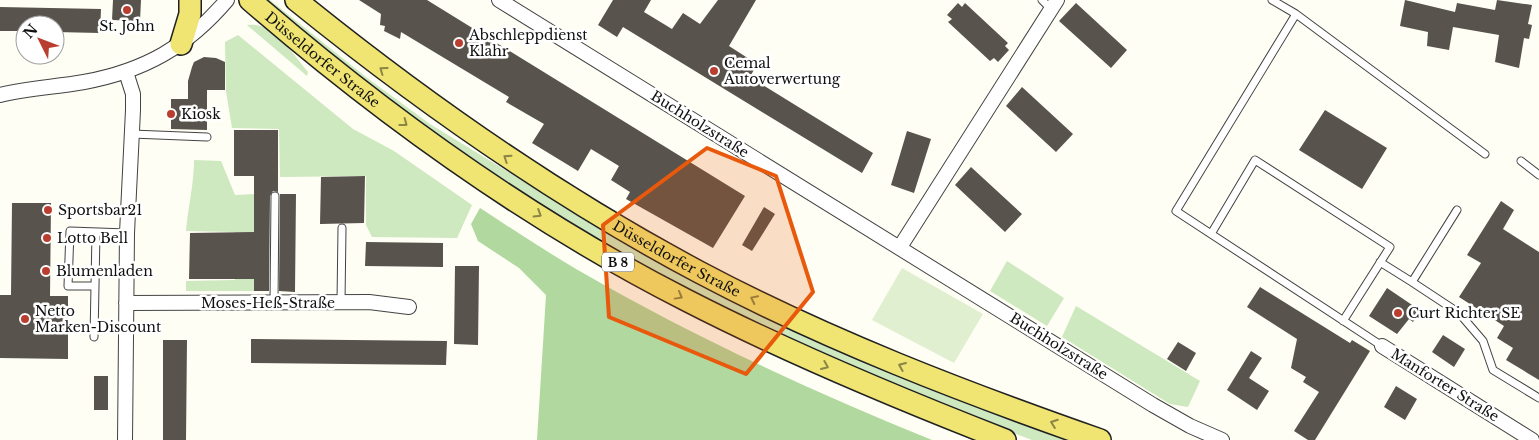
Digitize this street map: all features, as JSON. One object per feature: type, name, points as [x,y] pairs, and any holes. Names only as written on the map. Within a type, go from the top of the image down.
[{"type":"main road","points":[[181,44],[190,14],[190,0]]},
{"type":"main road","name":"Düsseldorfer Straße","points":[[250,0],[358,88],[422,136],[498,188],[589,246],[685,300],[797,354],[940,415],[1005,440]]},
{"type":"main road","name":"Düsseldorfer Straße","points":[[296,0],[376,65],[450,120],[604,219],[700,272],[810,326],[944,383],[1100,440]]},
{"type":"street","points":[[0,95],[84,82],[126,72],[158,58],[198,32],[227,0]]},
{"type":"street","name":"Buchholzstraße","points":[[499,0],[1153,405],[1190,426],[1222,440]]},
{"type":"street","points":[[900,247],[1050,3]]},
{"type":"street","points":[[125,440],[127,234],[133,94],[126,72]]},
{"type":"street","name":"Moses-Heß-Straße","points":[[126,304],[369,302],[409,307]]},
{"type":"street","name":"Manforter Straße","points":[[1382,346],[1532,440]]},
{"type":"lane","points":[[1272,0],[1296,14],[1485,154]]},
{"type":"lane","points":[[1296,14],[1176,211],[1382,346]]},
{"type":"lane","points":[[132,134],[207,137]]},
{"type":"lane","points":[[1211,234],[1255,160],[1390,247],[1343,321]]},
{"type":"lane","points":[[1521,161],[1539,174]]},
{"type":"lane","points":[[274,303],[275,196]]},
{"type":"lane","points":[[1412,282],[1456,210]]},
{"type":"lane","points":[[341,302],[342,228]]},
{"type":"lane","points":[[95,286],[68,286],[70,231],[127,234]]},
{"type":"lane","points":[[94,337],[96,232]]},
{"type":"lane","points":[[1380,262],[1459,313],[1483,340],[1493,370],[1539,398]]},
{"type":"highlighted area","points":[[707,148],[776,176],[813,292],[746,374],[609,317],[603,225]]},
{"type":"green space","points":[[265,0],[270,0],[366,77],[430,124],[610,234],[706,286],[824,344],[987,411],[1067,440],[1032,440],[927,400],[806,348],[708,301],[608,246],[516,188],[363,81]]},
{"type":"green space","points":[[247,25],[257,25],[266,28],[274,34],[308,72],[307,76]]},
{"type":"green space","points":[[238,35],[353,129],[394,151],[472,205],[457,238],[372,237],[366,225],[366,176],[280,177],[279,129],[232,128],[226,91],[225,42]]},
{"type":"green space","points":[[194,160],[221,161],[235,195],[254,194],[254,291],[186,291],[186,281],[235,280],[235,232],[186,231]]},
{"type":"green space","points":[[480,208],[576,269],[663,317],[796,382],[932,440],[537,440],[546,295],[519,268],[478,241],[471,224]]},
{"type":"green space","points":[[1007,261],[1064,298],[1047,326],[990,291]]},
{"type":"green space","points":[[902,268],[983,314],[954,363],[872,320]]},
{"type":"green space","points":[[1076,306],[1200,381],[1188,407],[1170,404],[1062,337]]},
{"type":"building","name":"St. John","points":[[113,0],[141,0],[140,21],[112,20]]},
{"type":"building","points":[[359,0],[427,0],[745,196],[713,248],[626,199],[630,192],[611,180],[619,166],[591,149],[578,171],[532,143],[544,124],[506,102],[509,97],[401,32],[400,39],[384,31],[385,26],[380,25],[381,14]]},
{"type":"building","points":[[613,0],[651,0],[644,12],[672,29],[683,13],[700,24],[718,0],[756,0],[729,46],[757,64],[750,77],[873,153],[862,173],[623,27],[617,37],[598,25]]},
{"type":"building","points":[[1405,0],[1455,12],[1457,3],[1495,10],[1497,0],[1532,5],[1528,24],[1532,25],[1529,39],[1524,38],[1519,68],[1495,62],[1499,35],[1453,27],[1449,50],[1427,46],[1428,32],[1400,26]]},
{"type":"building","points":[[958,3],[962,7],[965,3],[1008,43],[1005,46],[1009,50],[998,62],[994,58],[990,61],[948,22],[952,19],[947,15]]},
{"type":"building","points":[[1076,3],[1127,50],[1111,68],[1059,21]]},
{"type":"building","points":[[0,7],[101,9],[100,33],[65,32],[65,15],[15,15],[15,31],[0,31]]},
{"type":"building","points":[[204,57],[216,58],[225,62],[225,90],[207,90],[207,130],[171,129],[171,99],[188,99],[188,81],[192,67],[194,62]]},
{"type":"building","points":[[1022,87],[1073,134],[1056,152],[1006,106]]},
{"type":"building","points":[[1325,110],[1387,148],[1362,189],[1299,150]]},
{"type":"building","points":[[234,130],[278,130],[278,192],[273,191],[270,196],[269,291],[254,291],[254,279],[189,279],[190,233],[254,232],[254,176],[234,176]]},
{"type":"building","points":[[907,131],[931,139],[914,193],[891,185]]},
{"type":"building","points":[[971,167],[1022,214],[1005,232],[955,185]]},
{"type":"building","points":[[365,176],[364,223],[320,224],[321,177]]},
{"type":"building","points":[[280,194],[296,194],[295,292],[279,291]]},
{"type":"building","points":[[1501,201],[1514,210],[1503,229],[1539,252],[1539,380],[1506,360],[1513,348],[1497,338],[1504,326],[1459,297],[1481,263],[1467,255]]},
{"type":"building","points":[[12,203],[51,203],[50,296],[68,296],[68,359],[0,358],[0,295],[11,295]]},
{"type":"building","points":[[764,207],[775,214],[752,251],[742,245]]},
{"type":"building","points":[[366,242],[443,243],[443,267],[365,266]]},
{"type":"building","points":[[455,266],[479,266],[478,345],[454,344]]},
{"type":"building","points":[[1260,287],[1350,343],[1352,340],[1370,351],[1315,440],[1308,440],[1294,431],[1319,392],[1303,382],[1306,377],[1291,368],[1297,339],[1247,307]]},
{"type":"building","points":[[1387,288],[1421,311],[1413,322],[1409,319],[1397,334],[1369,316]]},
{"type":"building","points":[[1443,335],[1465,349],[1454,367],[1432,352]]},
{"type":"building","points":[[251,339],[447,341],[446,365],[251,363]]},
{"type":"building","points":[[163,340],[187,340],[186,440],[163,440]]},
{"type":"building","points":[[1178,342],[1196,353],[1186,371],[1167,359]]},
{"type":"building","points":[[1251,351],[1262,358],[1249,378],[1269,391],[1257,410],[1227,390]]},
{"type":"building","points":[[94,376],[108,376],[108,410],[94,410]]},
{"type":"building","points":[[1396,386],[1417,399],[1405,420],[1384,407]]},
{"type":"place","name":"St. John","points":[[127,10]]},
{"type":"place","name":"Abschleppdienst Klahr","points":[[459,43]]},
{"type":"place","name":"Cemal Autoverwertung","points":[[714,71]]},
{"type":"place","name":"Kiosk","points":[[171,114]]},
{"type":"place","name":"Sportsbar21","points":[[48,210]]},
{"type":"place","name":"Lotto Bell","points":[[47,238]]},
{"type":"place","name":"Blumenladen","points":[[46,271]]},
{"type":"place","name":"Curt Richter SE","points":[[1398,313]]},
{"type":"place","name":"Netto Marken-Discount","points":[[25,319]]}]
